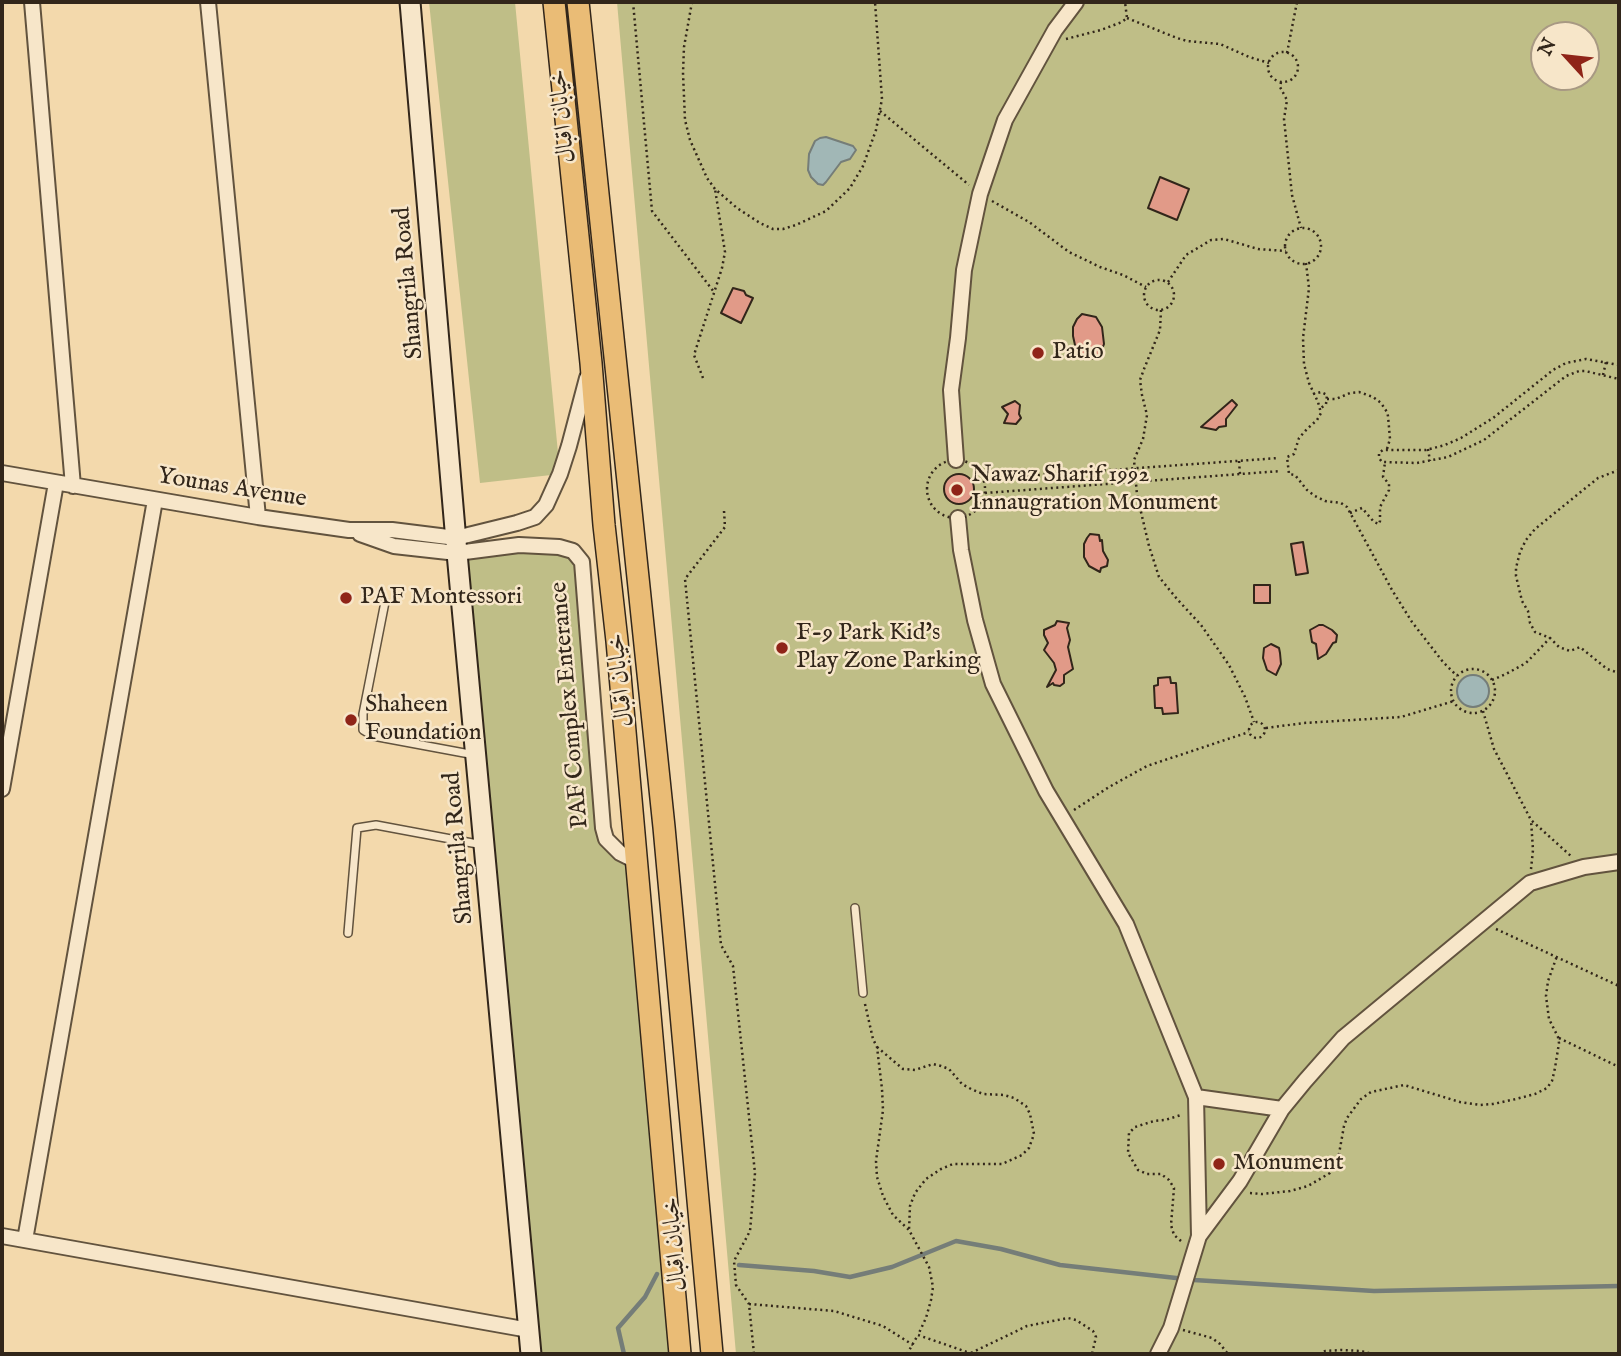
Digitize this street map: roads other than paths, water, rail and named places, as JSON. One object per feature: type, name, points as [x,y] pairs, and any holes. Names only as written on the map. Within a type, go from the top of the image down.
[{"type":"main road","points":[[542,2],[555,12]]},
{"type":"main road","name":"خیابان اقبال","points":[[581,7],[664,827],[712,1354]]},
{"type":"main road","name":"خیابان اقبال","points":[[555,12],[591,363],[680,1354]]},
{"type":"street","points":[[32,2],[73,486]]},
{"type":"street","points":[[208,2],[258,517]]},
{"type":"street","name":"Shangrila Road","points":[[410,2],[456,546],[531,1354]]},
{"type":"street","points":[[957,460],[951,390],[964,271],[980,194],[1005,120],[1049,42],[1076,2]]},
{"type":"street","points":[[456,546],[535,517],[546,505],[569,446],[591,363]]},
{"type":"street","name":"Younas Avenue","points":[[2,473],[349,530]]},
{"type":"street","points":[[2,789],[56,483]]},
{"type":"street","points":[[25,1240],[155,500]]},
{"type":"street","points":[[958,519],[961,550],[975,620],[993,684],[1046,791],[1126,924],[1196,1102],[1199,1236],[1174,1321],[1158,1354]]},
{"type":"street","name":"PAF Complex Enterance","points":[[349,530],[394,546],[519,545],[559,547],[573,551],[582,562],[603,828],[606,839],[620,853],[636,862]]},
{"type":"street","points":[[1199,1236],[1233,1190],[1282,1109],[1343,1038],[1530,883],[1584,867],[1619,862]]},
{"type":"street","points":[[1196,1102],[1282,1109]]},
{"type":"street","points":[[2,1236],[529,1330]]},
{"type":"lane","points":[[385,602],[363,715],[363,730],[373,736],[475,755]]},
{"type":"lane","points":[[348,933],[356,828],[376,825],[484,846]]},
{"type":"lane","points":[[855,908],[863,993]]},
{"type":"waterway","points":[[739,1265],[850,1277],[892,1267],[956,1241],[1001,1249],[1060,1265],[1194,1280],[1374,1291],[1619,1286]]},
{"type":"waterway","points":[[624,1354],[618,1328],[645,1297],[657,1274]]},
{"type":"place","name":"Patio","points":[[1038,353]]},
{"type":"place","name":"Nawaz Sharif 1992 Innaugration Monument","points":[[957,490]]},
{"type":"place","name":"PAF Montessori","points":[[346,598]]},
{"type":"place","name":"F-9 Park Kid's Play Zone Parking","points":[[782,648]]},
{"type":"place","name":"Shaheen Foundation","points":[[351,720]]},
{"type":"place","name":"Monument","points":[[1219,1164]]}]
